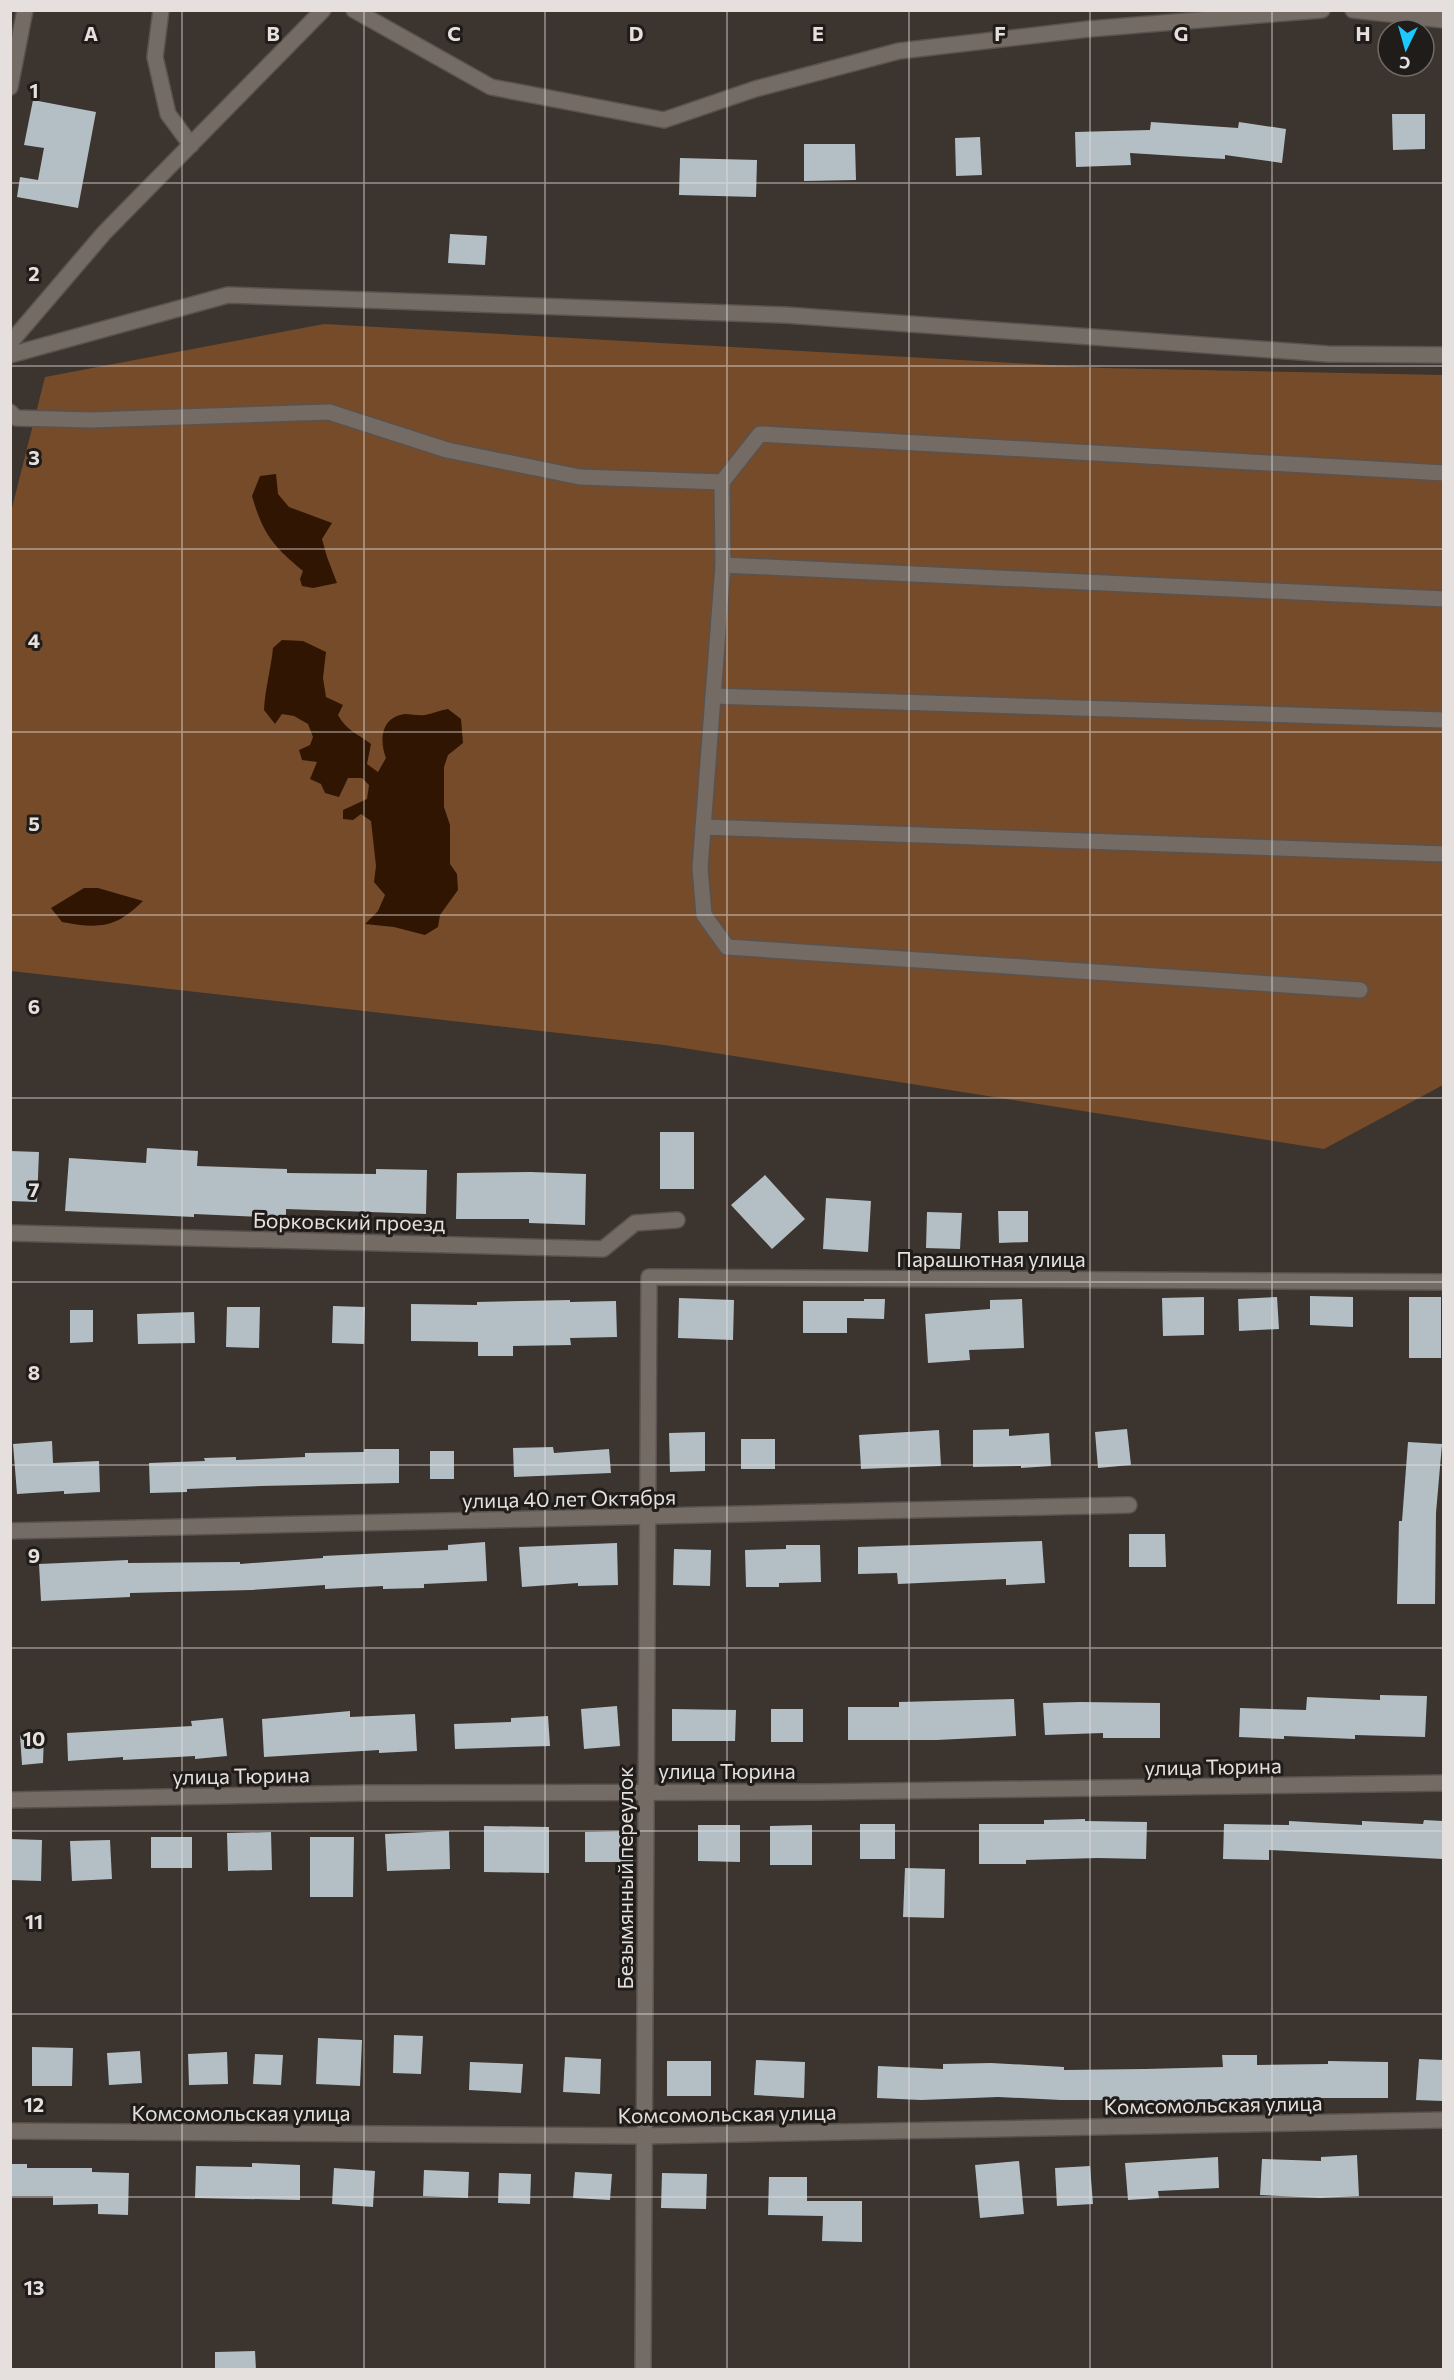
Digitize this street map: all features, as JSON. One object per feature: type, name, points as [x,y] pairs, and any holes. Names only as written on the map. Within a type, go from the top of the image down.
[{"type":"street","points":[[10,87],[25,10]]},
{"type":"street","points":[[161,10],[154,57],[168,114],[191,145]]},
{"type":"street","points":[[10,343],[104,233],[322,10]]},
{"type":"street","points":[[354,10],[491,87],[664,120],[755,89],[899,51],[1089,29],[1322,10]]},
{"type":"street","points":[[1353,10],[1443,20]]},
{"type":"street","points":[[10,355],[228,295],[786,315],[1328,354],[1443,355]]},
{"type":"street","points":[[10,412],[16,418],[91,420],[330,412],[447,450],[580,477],[722,482]]},
{"type":"street","points":[[1360,990],[728,947],[704,915],[700,868],[723,565],[722,482],[760,434],[1443,472]]},
{"type":"street","points":[[723,565],[1443,599]]},
{"type":"street","points":[[713,696],[1443,720]]},
{"type":"street","points":[[703,827],[1443,854]]},
{"type":"street","name":"Борковский проезд","points":[[10,1233],[603,1249],[634,1223],[677,1220]]},
{"type":"street","name":"Парашютная улица","points":[[649,1388],[649,1277],[1443,1282]]},
{"type":"street","name":"Безымянный переулок","points":[[643,2370],[642,2136],[649,1388]]},
{"type":"street","name":"улица 40 лет Октября","points":[[10,1532],[1129,1505]]},
{"type":"street","name":"улица Тюрина","points":[[10,1800],[367,1793],[818,1792],[1443,1783]]},
{"type":"street","name":"Комсомольская улица","points":[[10,2131],[642,2136],[1443,2120]]},
{"type":"shaded area","points":[[324,324],[1103,368],[1443,375],[1443,1085],[1324,1149],[664,1045],[11,971],[10,516],[45,377]]},
{"type":"shaded area","points":[[276,474],[278,494],[289,507],[332,523],[322,539],[337,583],[313,588],[302,586],[300,579],[303,571],[284,554],[265,530],[252,496],[260,476]]},
{"type":"shaded area","points":[[282,640],[303,641],[326,652],[323,678],[326,697],[343,705],[338,715],[341,720],[371,744],[367,764],[378,772],[386,758],[383,744],[384,730],[387,724],[397,716],[425,715],[448,709],[461,719],[463,743],[448,755],[444,767],[444,807],[450,825],[450,864],[457,874],[458,890],[440,915],[438,927],[425,935],[394,927],[365,924],[378,911],[385,895],[374,882],[376,866],[371,821],[361,814],[353,820],[343,819],[343,810],[367,799],[369,785],[362,778],[348,778],[339,797],[325,793],[321,784],[310,779],[317,762],[302,760],[299,750],[310,745],[313,737],[308,724],[294,716],[282,714],[275,724],[264,710],[273,648]]},
{"type":"shaded area","points":[[84,888],[98,888],[143,901],[124,917],[106,924],[97,926],[62,922],[51,908]]},
{"type":"building","points":[[33,100],[96,112],[78,208],[17,197],[20,177],[38,180],[44,148],[24,145]]},
{"type":"building","points":[[1392,114],[1425,114],[1425,149],[1393,150]]},
{"type":"building","points":[[1151,122],[1238,128],[1239,122],[1286,129],[1282,163],[1225,155],[1225,159],[1130,153],[1131,165],[1076,167],[1075,132],[1150,130]]},
{"type":"building","points":[[980,137],[982,175],[956,176],[955,138]]},
{"type":"building","points":[[804,144],[855,144],[856,180],[804,181]]},
{"type":"building","points":[[680,158],[757,160],[756,197],[679,195]]},
{"type":"building","points":[[450,234],[487,236],[485,265],[448,263]]},
{"type":"building","points":[[660,1132],[694,1132],[694,1189],[660,1189]]},
{"type":"building","points":[[147,1148],[198,1151],[197,1166],[287,1169],[287,1173],[376,1174],[376,1169],[427,1170],[426,1214],[286,1209],[286,1218],[194,1214],[194,1217],[65,1211],[69,1158],[146,1163]]},
{"type":"building","points":[[10,1151],[39,1152],[37,1202],[10,1201]]},
{"type":"building","points":[[457,1173],[586,1174],[585,1225],[529,1223],[529,1219],[456,1219]]},
{"type":"building","points":[[765,1175],[805,1219],[772,1249],[731,1205]]},
{"type":"building","points":[[826,1198],[871,1201],[868,1252],[823,1249]]},
{"type":"building","points":[[998,1211],[1028,1211],[1028,1242],[999,1243]]},
{"type":"building","points":[[927,1212],[962,1213],[960,1249],[926,1248]]},
{"type":"building","points":[[1310,1296],[1353,1297],[1353,1327],[1310,1325]]},
{"type":"building","points":[[1204,1297],[1204,1335],[1163,1336],[1162,1298]]},
{"type":"building","points":[[1277,1297],[1279,1329],[1239,1331],[1238,1299]]},
{"type":"building","points":[[1409,1297],[1441,1297],[1441,1358],[1409,1358]]},
{"type":"building","points":[[679,1298],[734,1300],[733,1340],[678,1338]]},
{"type":"building","points":[[864,1299],[885,1299],[884,1319],[847,1318],[847,1333],[803,1333],[803,1301],[864,1301]]},
{"type":"building","points":[[1022,1299],[1024,1348],[969,1350],[970,1360],[928,1363],[925,1314],[990,1309],[990,1300]]},
{"type":"building","points":[[570,1300],[570,1302],[616,1301],[617,1337],[570,1338],[571,1345],[513,1346],[513,1356],[478,1356],[478,1342],[411,1341],[411,1304],[477,1305],[477,1302]]},
{"type":"building","points":[[333,1306],[365,1307],[364,1344],[332,1343]]},
{"type":"building","points":[[227,1307],[260,1307],[259,1348],[226,1347]]},
{"type":"building","points":[[70,1310],[93,1310],[93,1342],[70,1343]]},
{"type":"building","points":[[194,1312],[195,1343],[138,1344],[137,1314]]},
{"type":"building","points":[[1009,1429],[1009,1436],[1049,1433],[1051,1466],[973,1467],[973,1430]]},
{"type":"building","points":[[1127,1429],[1131,1465],[1098,1468],[1095,1432]]},
{"type":"building","points":[[939,1430],[941,1466],[861,1469],[859,1435]]},
{"type":"building","points":[[705,1432],[705,1471],[670,1472],[669,1433]]},
{"type":"building","points":[[741,1439],[775,1439],[775,1469],[741,1469]]},
{"type":"building","points":[[52,1441],[53,1463],[99,1461],[100,1492],[64,1494],[64,1491],[17,1494],[13,1444]]},
{"type":"building","points":[[1408,1442],[1442,1444],[1436,1513],[1435,1604],[1397,1604],[1399,1521],[1402,1521]]},
{"type":"building","points":[[553,1447],[554,1453],[609,1449],[611,1473],[514,1477],[513,1448]]},
{"type":"building","points":[[364,1449],[399,1449],[399,1483],[261,1486],[150,1493],[149,1463],[205,1461],[204,1458],[236,1457],[236,1460],[305,1457],[305,1453],[364,1452]]},
{"type":"building","points":[[430,1451],[454,1451],[454,1479],[430,1479]]},
{"type":"building","points":[[1129,1534],[1165,1534],[1166,1567],[1129,1567]]},
{"type":"building","points":[[1042,1541],[1045,1583],[1006,1585],[1006,1579],[898,1584],[897,1573],[858,1574],[858,1547]]},
{"type":"building","points":[[485,1542],[487,1581],[424,1584],[424,1588],[383,1589],[383,1586],[325,1589],[325,1585],[252,1590],[130,1593],[130,1597],[41,1601],[39,1564],[128,1560],[128,1563],[240,1562],[240,1564],[323,1558],[323,1556],[448,1550],[448,1545]]},
{"type":"building","points":[[617,1543],[618,1585],[578,1586],[578,1583],[522,1587],[519,1547]]},
{"type":"building","points":[[786,1545],[820,1545],[821,1582],[779,1583],[779,1587],[746,1587],[745,1550],[786,1549]]},
{"type":"building","points":[[674,1549],[711,1550],[710,1586],[673,1585]]},
{"type":"building","points":[[1380,1695],[1427,1696],[1425,1737],[1355,1735],[1355,1739],[1284,1736],[1284,1739],[1239,1737],[1240,1708],[1306,1710],[1307,1697],[1380,1700]]},
{"type":"building","points":[[1014,1699],[1016,1736],[937,1740],[848,1740],[848,1707],[899,1707],[899,1702]]},
{"type":"building","points":[[1043,1703],[1160,1703],[1160,1738],[1103,1738],[1103,1733],[1045,1735]]},
{"type":"building","points":[[617,1706],[620,1746],[584,1749],[581,1709]]},
{"type":"building","points":[[672,1709],[736,1710],[735,1741],[672,1741]]},
{"type":"building","points":[[771,1709],[803,1709],[803,1742],[771,1742]]},
{"type":"building","points":[[350,1711],[350,1717],[415,1714],[417,1751],[379,1753],[379,1750],[264,1757],[262,1719]]},
{"type":"building","points":[[548,1716],[550,1746],[455,1749],[454,1724],[511,1722],[511,1718]]},
{"type":"building","points":[[223,1718],[227,1756],[123,1760],[123,1757],[68,1761],[67,1733],[192,1726],[191,1721]]},
{"type":"building","points":[[44,1733],[43,1763],[22,1765],[20,1735]]},
{"type":"building","points":[[1085,1819],[1085,1821],[1147,1822],[1146,1859],[1026,1860],[1026,1864],[979,1864],[979,1824],[1044,1824],[1044,1820]]},
{"type":"building","points":[[1424,1820],[1443,1821],[1443,1859],[1269,1850],[1269,1860],[1223,1859],[1224,1824],[1289,1825],[1289,1821],[1362,1825],[1362,1821],[1423,1824]]},
{"type":"building","points":[[860,1824],[895,1824],[895,1859],[860,1859]]},
{"type":"building","points":[[698,1825],[740,1825],[740,1862],[698,1861]]},
{"type":"building","points":[[812,1825],[812,1865],[770,1865],[770,1826]]},
{"type":"building","points":[[484,1826],[549,1827],[549,1873],[484,1872]]},
{"type":"building","points":[[449,1831],[450,1869],[387,1871],[385,1834]]},
{"type":"building","points":[[633,1831],[633,1862],[585,1862],[585,1832]]},
{"type":"building","points":[[271,1832],[272,1870],[228,1871],[227,1833]]},
{"type":"building","points":[[151,1837],[192,1837],[192,1868],[151,1868]]},
{"type":"building","points":[[310,1837],[354,1837],[353,1897],[310,1897]]},
{"type":"building","points":[[10,1839],[42,1840],[41,1881],[10,1880]]},
{"type":"building","points":[[110,1840],[112,1879],[72,1881],[70,1841]]},
{"type":"building","points":[[905,1868],[945,1869],[944,1918],[903,1917]]},
{"type":"building","points":[[394,2035],[423,2036],[421,2074],[393,2073]]},
{"type":"building","points":[[318,2038],[362,2040],[360,2086],[316,2084]]},
{"type":"building","points":[[32,2047],[73,2048],[72,2086],[32,2086]]},
{"type":"building","points":[[140,2051],[142,2083],[109,2085],[107,2053]]},
{"type":"building","points":[[227,2052],[228,2084],[189,2085],[188,2054]]},
{"type":"building","points":[[255,2054],[283,2055],[281,2085],[253,2084]]},
{"type":"building","points":[[1222,2055],[1257,2055],[1257,2065],[1328,2064],[1328,2061],[1388,2062],[1388,2098],[1142,2103],[1142,2100],[998,2097],[921,2100],[877,2098],[878,2066],[943,2069],[943,2064],[991,2063],[1064,2067],[1064,2070],[1223,2067]]},
{"type":"building","points":[[565,2057],[601,2059],[600,2094],[563,2092]]},
{"type":"building","points":[[1419,2059],[1443,2060],[1443,2101],[1416,2100]]},
{"type":"building","points":[[756,2060],[805,2062],[804,2098],[754,2095]]},
{"type":"building","points":[[667,2061],[711,2061],[711,2096],[667,2096]]},
{"type":"building","points":[[470,2062],[523,2064],[521,2093],[469,2090]]},
{"type":"building","points":[[1357,2155],[1359,2196],[1320,2198],[1260,2195],[1262,2159],[1321,2161],[1321,2157]]},
{"type":"building","points":[[1218,2157],[1219,2188],[1158,2191],[1159,2198],[1128,2200],[1125,2163]]},
{"type":"building","points":[[1019,2161],[1024,2214],[980,2218],[975,2165]]},
{"type":"building","points":[[252,2163],[300,2165],[300,2200],[195,2198],[196,2166],[252,2167]]},
{"type":"building","points":[[10,2164],[27,2164],[27,2168],[92,2168],[92,2172],[129,2173],[128,2215],[98,2214],[98,2204],[53,2205],[53,2196],[10,2196]]},
{"type":"building","points":[[1090,2166],[1093,2204],[1057,2206],[1055,2168]]},
{"type":"building","points":[[334,2168],[375,2171],[373,2207],[332,2204]]},
{"type":"building","points":[[424,2170],[469,2172],[468,2198],[423,2196]]},
{"type":"building","points":[[575,2172],[612,2174],[610,2200],[573,2198]]},
{"type":"building","points":[[499,2173],[531,2174],[530,2204],[498,2203]]},
{"type":"building","points":[[662,2173],[707,2174],[706,2209],[661,2208]]},
{"type":"building","points":[[769,2177],[807,2177],[807,2201],[862,2201],[862,2242],[822,2241],[823,2216],[768,2215]]},
{"type":"building","points":[[255,2351],[256,2370],[215,2370],[215,2352]]}]
